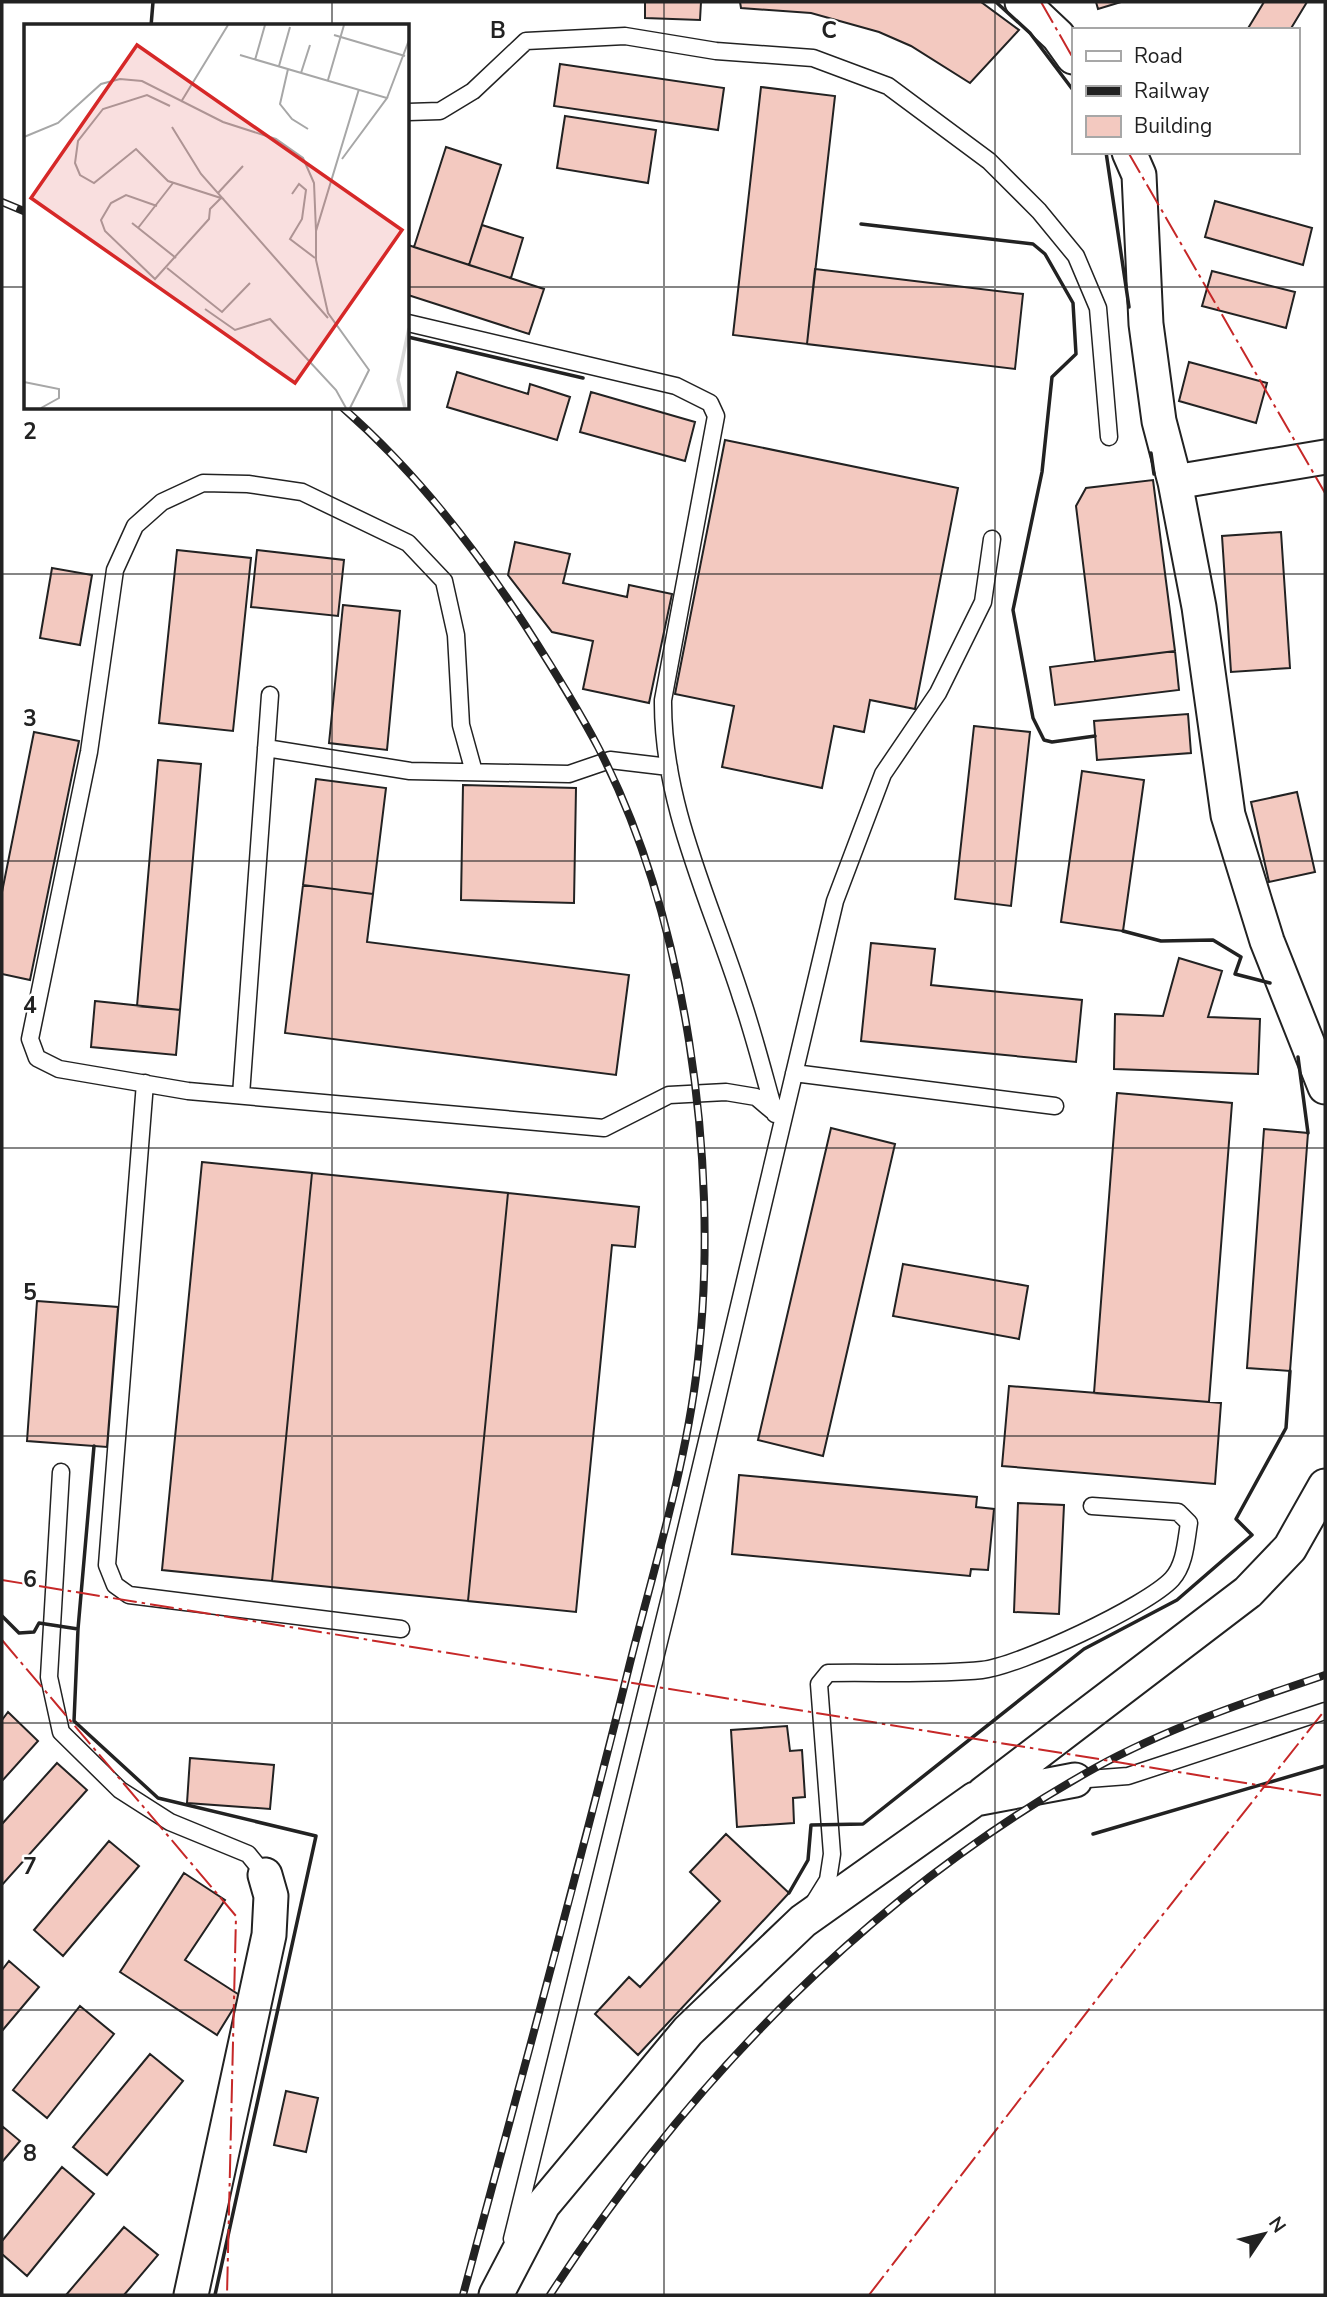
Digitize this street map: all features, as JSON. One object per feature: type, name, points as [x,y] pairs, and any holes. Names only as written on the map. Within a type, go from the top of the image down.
[{"type":"street","points":[[1022,2],[1058,36],[1072,56]]},
{"type":"street","points":[[1130,154],[1139,175],[1146,324],[1159,421],[1175,482],[1199,607],[1228,815],[1267,941],[1325,1087]]},
{"type":"street","points":[[1175,482],[1325,457]]},
{"type":"street","points":[[498,2290],[543,2205],[688,2031],[803,1921],[975,1799],[1248,1592],[1290,1548],[1325,1486]]},
{"type":"street","points":[[975,1799],[1075,1780]]},
{"type":"street","points":[[191,2295],[269,1935],[271,1896],[265,1875]]},
{"type":"lane","points":[[410,112],[440,111],[473,91],[526,41],[625,36],[716,51],[813,58],[888,86],[989,161],[1039,211],[1076,256],[1098,309],[1109,437]]},
{"type":"lane","points":[[410,323],[676,386],[710,403],[716,416],[663,700],[663,735],[682,829],[742,998],[780,1132]]},
{"type":"lane","points":[[474,772],[461,724],[456,635],[444,581],[408,543],[302,492],[248,484],[204,483],[162,502],[135,526],[115,570],[89,752],[30,1039],[37,1058],[60,1069],[240,1095],[604,1128],[669,1094],[726,1092],[756,1097],[775,1113]]},
{"type":"lane","points":[[498,2290],[840,889],[883,774],[938,693],[982,602],[992,539]]},
{"type":"lane","points":[[240,1095],[270,695]]},
{"type":"lane","points":[[266,748],[410,771],[569,774],[610,760],[669,767]]},
{"type":"lane","points":[[794,1073],[1055,1106]]},
{"type":"lane","points":[[145,1083],[107,1565],[115,1584],[129,1595],[401,1629]]},
{"type":"lane","points":[[61,1472],[49,1678],[61,1732],[120,1790],[170,1822],[248,1854],[265,1875]]},
{"type":"lane","points":[[803,1921],[828,1880],[832,1854],[819,1684],[828,1673],[984,1670],[1051,1647],[1143,1601],[1174,1577],[1185,1553],[1189,1523],[1178,1512],[1092,1506]]},
{"type":"lane","points":[[1075,1780],[1128,1776],[1325,1711]]},
{"type":"building","points":[[645,2],[701,2],[700,20],[645,18]]},
{"type":"building","points":[[740,2],[981,2],[1019,30],[970,83],[911,46],[879,32],[811,13],[741,8]]},
{"type":"building","points":[[1096,2],[1121,2],[1098,9]]},
{"type":"building","points":[[1264,2],[1307,2],[1291,28],[1248,28]]},
{"type":"building","points":[[560,64],[724,88],[718,130],[554,106]]},
{"type":"building","points":[[761,87],[835,96],[807,344],[733,335]]},
{"type":"building","points":[[565,116],[656,130],[648,183],[557,168]]},
{"type":"building","points":[[446,147],[501,165],[469,265],[414,247]]},
{"type":"building","points":[[1215,201],[1312,228],[1303,265],[1205,237]]},
{"type":"building","points":[[482,225],[523,238],[511,278],[469,265]]},
{"type":"building","points":[[410,246],[544,289],[529,334],[410,296]]},
{"type":"building","points":[[815,269],[1023,294],[1015,369],[807,344]]},
{"type":"building","points":[[1212,271],[1295,292],[1286,328],[1202,306]]},
{"type":"building","points":[[1189,362],[1267,383],[1256,423],[1179,401]]},
{"type":"building","points":[[457,372],[528,394],[530,384],[570,397],[557,440],[447,407]]},
{"type":"building","points":[[591,392],[695,422],[685,461],[580,432]]},
{"type":"building","points":[[725,440],[958,488],[915,709],[870,700],[864,732],[834,726],[822,788],[722,767],[734,706],[675,694]]},
{"type":"building","points":[[1153,480],[1175,651],[1095,661],[1076,506],[1086,488]]},
{"type":"building","points":[[1281,532],[1290,668],[1231,672],[1222,536]]},
{"type":"building","points":[[515,542],[570,554],[563,583],[627,597],[629,585],[672,594],[649,703],[583,689],[593,641],[552,632],[508,575]]},
{"type":"building","points":[[177,550],[251,558],[233,731],[159,723]]},
{"type":"building","points":[[257,550],[344,560],[338,616],[251,607]]},
{"type":"building","points":[[52,568],[92,575],[80,645],[40,638]]},
{"type":"building","points":[[343,605],[400,611],[387,750],[329,743]]},
{"type":"building","points":[[1175,651],[1179,690],[1055,705],[1050,667]]},
{"type":"building","points":[[1188,714],[1191,753],[1097,760],[1094,721]]},
{"type":"building","points":[[974,726],[1030,732],[1011,906],[955,899]]},
{"type":"building","points":[[34,732],[79,741],[30,980],[2,974],[2,892]]},
{"type":"building","points":[[158,760],[201,764],[180,1010],[137,1006]]},
{"type":"building","points":[[1082,771],[1144,780],[1123,931],[1061,922]]},
{"type":"building","points":[[316,779],[386,788],[373,894],[303,885]]},
{"type":"building","points":[[463,785],[576,788],[574,903],[461,900]]},
{"type":"building","points":[[1297,792],[1315,872],[1269,882],[1251,802]]},
{"type":"building","points":[[303,885],[373,894],[367,942],[629,975],[616,1075],[285,1033]]},
{"type":"building","points":[[871,943],[935,949],[931,985],[1082,1000],[1076,1062],[861,1041]]},
{"type":"building","points":[[1179,958],[1222,971],[1208,1017],[1260,1019],[1258,1074],[1114,1069],[1115,1014],[1163,1016]]},
{"type":"building","points":[[95,1001],[180,1010],[176,1055],[91,1047]]},
{"type":"building","points":[[1117,1093],[1232,1103],[1209,1402],[1094,1393]]},
{"type":"building","points":[[831,1128],[895,1144],[823,1456],[758,1440]]},
{"type":"building","points":[[1264,1129],[1308,1133],[1290,1371],[1247,1368]]},
{"type":"building","points":[[202,1162],[312,1173],[272,1581],[162,1570]]},
{"type":"building","points":[[312,1173],[508,1193],[468,1601],[272,1581]]},
{"type":"building","points":[[508,1193],[639,1207],[635,1247],[612,1245],[576,1612],[468,1601]]},
{"type":"building","points":[[903,1264],[1028,1286],[1019,1339],[893,1316]]},
{"type":"building","points":[[37,1301],[118,1307],[107,1447],[27,1441]]},
{"type":"building","points":[[1009,1386],[1221,1403],[1215,1484],[1002,1466]]},
{"type":"building","points":[[739,1475],[977,1497],[976,1507],[994,1509],[988,1570],[971,1569],[970,1576],[732,1554]]},
{"type":"building","points":[[1018,1503],[1064,1505],[1059,1614],[1014,1612]]},
{"type":"building","points":[[8,1712],[38,1741],[2,1781],[2,1720]]},
{"type":"building","points":[[787,1726],[790,1751],[802,1750],[805,1797],[793,1798],[794,1823],[737,1827],[731,1730]]},
{"type":"building","points":[[190,1758],[274,1765],[270,1809],[187,1803]]},
{"type":"building","points":[[57,1763],[87,1790],[2,1885],[2,1824]]},
{"type":"building","points":[[726,1834],[789,1893],[638,2055],[595,2014],[629,1977],[640,1987],[720,1901],[690,1872]]},
{"type":"building","points":[[109,1841],[139,1866],[63,1956],[34,1930]]},
{"type":"building","points":[[184,1873],[225,1900],[185,1960],[241,1996],[217,2035],[120,1972]]},
{"type":"building","points":[[9,1961],[39,1987],[2,2031],[2,1970]]},
{"type":"building","points":[[80,2006],[114,2034],[47,2118],[13,2090]]},
{"type":"building","points":[[150,2054],[183,2081],[107,2175],[73,2147]]},
{"type":"building","points":[[286,2091],[318,2098],[306,2152],[274,2145]]},
{"type":"building","points":[[2,2126],[20,2141],[2,2162]]},
{"type":"building","points":[[62,2167],[94,2194],[27,2276],[2,2254],[2,2241]]},
{"type":"building","points":[[124,2227],[158,2255],[124,2295],[66,2295]]},
{"type":"railway","points":[[2,202],[24,211]]},
{"type":"railway","points":[[345,410],[418,483],[485,566],[572,700],[598,747],[628,814],[654,886],[674,962],[689,1041],[699,1121],[704,1200],[704,1277],[699,1350],[688,1430],[589,1824],[463,2295]]},
{"type":"railway","points":[[550,2295],[604,2216],[662,2140],[724,2067],[791,1998],[861,1933],[935,1873],[1013,1818],[1122,1754],[1208,1716],[1325,1675]]},
{"type":"wall","points":[[151,24],[153,2]]},
{"type":"wall","points":[[996,2],[1030,33],[1072,89]]},
{"type":"wall","points":[[1106,154],[1129,307]]},
{"type":"wall","points":[[861,224],[1033,244],[1045,254],[1073,303],[1076,354],[1052,377],[1042,472],[1013,610],[1033,718],[1044,740],[1052,742],[1095,736]]},
{"type":"wall","points":[[410,337],[583,378]]},
{"type":"wall","points":[[1151,453],[1154,474]]},
{"type":"wall","points":[[1123,931],[1161,941],[1213,940],[1241,957],[1235,974],[1270,983]]},
{"type":"wall","points":[[1298,1057],[1308,1133]]},
{"type":"wall","points":[[789,1893],[808,1860],[811,1825],[863,1824],[1084,1649],[1177,1600],[1252,1535],[1236,1519],[1286,1428],[1290,1371]]},
{"type":"wall","points":[[94,1446],[78,1629],[74,1721],[158,1798],[316,1836],[215,2295]]},
{"type":"wall","points":[[2,1616],[19,1633],[34,1632],[39,1623],[78,1629]]},
{"type":"wall","points":[[1093,1834],[1325,1766]]},
{"type":"power","points":[[1041,2],[1072,56]]},
{"type":"power","points":[[1129,154],[1325,493]]},
{"type":"power","points":[[2,1580],[1325,1796]]},
{"type":"power","points":[[2,1640],[236,1916],[227,2295]]},
{"type":"power","points":[[869,2295],[1134,1951],[1325,1710]]}]
